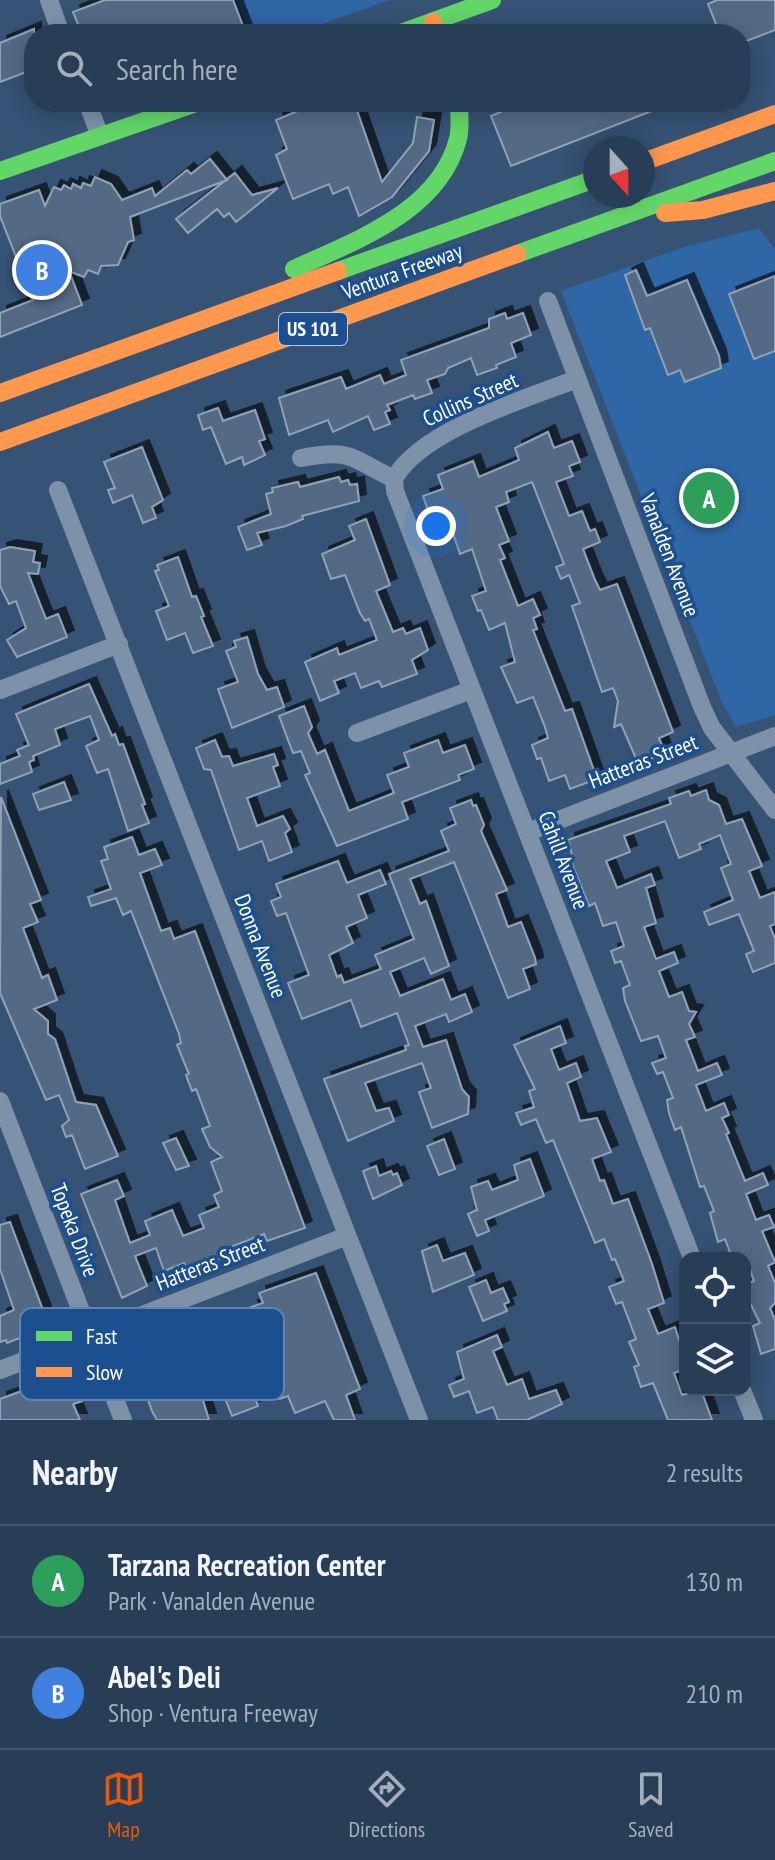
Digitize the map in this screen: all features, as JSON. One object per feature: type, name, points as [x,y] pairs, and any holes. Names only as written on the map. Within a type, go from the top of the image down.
[{"type":"main road","points":[[443,24],[492,0]]},
{"type":"main road","points":[[0,171],[170,112]]},
{"type":"main road","points":[[143,341],[374,230],[420,202],[438,183],[451,161],[459,138],[459,112]]},
{"type":"main road","points":[[655,158],[775,114]]},
{"type":"main road","name":"Ventura Freeway","points":[[0,442],[775,161]]},
{"type":"main road","name":"Ventura Freeway","points":[[0,393],[583,183]]},
{"type":"main road","points":[[626,215],[703,210],[775,191]]},
{"type":"street","points":[[49,0],[57,24]]},
{"type":"street","points":[[91,112],[100,136]]},
{"type":"street","name":"Vanalden Avenue","points":[[548,301],[702,707],[731,753],[775,810]]},
{"type":"street","name":"Collins Street","points":[[394,479],[399,469],[436,437],[577,379]]},
{"type":"street","points":[[301,458],[333,452],[354,457],[394,479]]},
{"type":"street","name":"Cahill Avenue","points":[[394,479],[395,491],[471,690],[690,1252]]},
{"type":"street","name":"Donna Avenue","points":[[58,490],[419,1420]]},
{"type":"street","points":[[0,690],[119,644]]},
{"type":"street","points":[[357,733],[471,690]]},
{"type":"street","name":"Hatteras Street","points":[[528,832],[775,736]]},
{"type":"street","name":"Topeka Drive","points":[[0,1101],[79,1308]]},
{"type":"street","name":"Hatteras Street","points":[[162,1308],[347,1236]]},
{"type":"street","name":"Hatteras Street","points":[[0,1370],[20,1362]]},
{"type":"street","points":[[744,1396],[754,1420]]},
{"type":"street","name":"Topeka Drive","points":[[115,1400],[123,1420]]},
{"type":"shaded area","points":[[236,0],[390,0],[322,24],[246,24]]},
{"type":"shaded area","points":[[759,228],[775,249],[775,715],[736,727],[723,705],[561,291],[681,248]]},
{"type":"building","points":[[105,0],[233,0],[242,24],[78,24],[73,12]]},
{"type":"building","points":[[717,0],[775,0],[775,30],[751,39],[751,24],[716,24],[708,4]]},
{"type":"building","points":[[24,33],[24,73],[0,82],[0,43]]},
{"type":"building","points":[[295,112],[358,112],[382,182],[413,143],[417,117],[434,120],[429,151],[392,197],[359,216],[348,187],[333,194],[329,184],[293,199],[276,155],[287,149],[276,120]]},
{"type":"building","points":[[501,112],[649,112],[583,136],[511,166],[491,116]]},
{"type":"building","points":[[210,159],[227,180],[130,217],[134,240],[128,242],[118,265],[101,266],[98,274],[88,270],[84,277],[69,271],[82,305],[0,337],[0,313],[33,300],[0,216],[0,204],[39,190],[45,206],[54,187],[61,190],[64,185],[71,189],[73,184],[81,188],[83,183],[91,186],[95,177],[111,184],[122,200],[152,188],[155,196],[187,170],[191,174]]},
{"type":"building","points":[[235,173],[252,195],[278,188],[236,222],[229,213],[224,217],[217,209],[188,233],[176,219]]},
{"type":"building","points":[[636,270],[647,296],[687,280],[719,356],[721,368],[685,382],[680,370],[668,375],[650,328],[645,330],[625,275]]},
{"type":"building","points":[[775,276],[775,351],[754,359],[729,294]]},
{"type":"building","points":[[505,313],[507,319],[523,313],[531,335],[511,343],[516,357],[496,365],[497,368],[477,375],[471,358],[448,368],[445,374],[427,380],[432,393],[415,399],[413,395],[387,405],[390,410],[385,412],[390,424],[374,430],[368,416],[333,432],[328,420],[289,435],[279,398],[341,377],[346,389],[380,375],[384,384],[406,375],[401,360],[489,328],[489,319]]},
{"type":"building","points":[[218,408],[223,421],[255,410],[265,439],[259,441],[265,455],[244,465],[242,457],[226,464],[211,427],[203,430],[198,415]]},
{"type":"building","points":[[548,432],[554,448],[572,441],[580,462],[569,466],[573,476],[556,482],[569,516],[582,511],[590,531],[595,529],[600,542],[583,549],[600,590],[617,584],[673,732],[659,738],[665,753],[638,763],[621,724],[614,727],[618,701],[613,688],[602,692],[572,606],[580,603],[569,575],[561,579],[556,567],[564,564],[532,482],[506,492],[509,502],[496,507],[509,541],[499,545],[505,558],[500,560],[518,606],[533,599],[540,615],[533,618],[537,629],[533,630],[565,711],[572,709],[597,779],[570,789],[565,775],[549,781],[541,758],[537,759],[532,745],[548,738],[545,727],[533,697],[517,703],[501,667],[515,662],[505,623],[489,630],[481,610],[478,611],[472,596],[486,591],[472,549],[460,554],[446,513],[431,519],[423,496],[443,489],[438,475],[473,461],[479,477],[519,460],[515,448]]},
{"type":"building","points":[[142,447],[163,500],[152,507],[156,518],[143,523],[132,495],[113,503],[108,490],[115,488],[104,462]]},
{"type":"building","points":[[339,477],[341,482],[348,480],[350,485],[357,484],[359,501],[302,516],[303,519],[286,526],[257,533],[262,545],[247,550],[238,527],[271,514],[266,494],[273,492],[272,488],[298,482],[300,487]]},
{"type":"building","points":[[366,519],[390,585],[376,591],[393,632],[403,628],[406,634],[420,628],[428,650],[412,660],[417,674],[382,687],[379,681],[361,688],[355,673],[334,681],[339,693],[320,701],[305,662],[337,648],[339,655],[377,640],[369,619],[365,621],[360,613],[345,575],[331,579],[322,554],[355,540],[349,526]]},
{"type":"building","points":[[10,547],[35,551],[33,562],[40,563],[38,574],[28,573],[46,619],[58,614],[67,637],[17,657],[7,640],[26,628],[16,601],[9,604],[0,586],[0,550]]},
{"type":"building","points":[[178,557],[192,597],[196,596],[204,616],[201,617],[213,646],[193,653],[185,633],[167,640],[156,611],[169,606],[155,571],[159,570],[157,565]]},
{"type":"building","points":[[247,637],[258,674],[267,690],[277,687],[284,707],[232,728],[218,689],[238,682],[226,651],[236,647],[234,641]]},
{"type":"building","points":[[89,684],[112,736],[115,734],[119,745],[123,744],[145,804],[142,805],[149,823],[128,831],[108,769],[97,773],[86,746],[99,740],[90,716],[55,729],[60,745],[33,756],[34,760],[29,762],[32,772],[0,784],[0,764],[20,756],[17,750],[29,745],[16,714]]},
{"type":"building","points":[[304,706],[312,727],[308,733],[317,754],[325,750],[349,811],[394,793],[387,775],[409,767],[404,753],[438,740],[443,753],[465,745],[474,769],[458,775],[460,780],[402,802],[408,819],[337,846],[305,775],[310,773],[301,751],[293,753],[279,716]]},
{"type":"building","points":[[215,740],[222,757],[229,756],[233,766],[274,754],[278,765],[273,767],[280,786],[247,798],[257,826],[283,816],[290,829],[285,833],[292,852],[269,861],[262,841],[239,850],[211,770],[204,769],[196,748]]},
{"type":"building","points":[[64,782],[71,800],[39,810],[33,794]]},
{"type":"building","points":[[706,790],[709,800],[719,805],[726,824],[742,819],[762,866],[749,871],[760,898],[775,892],[775,924],[770,926],[775,939],[775,963],[753,972],[746,954],[754,951],[739,914],[709,925],[704,912],[733,900],[721,868],[731,864],[720,835],[699,844],[701,849],[679,858],[665,821],[624,836],[630,852],[606,861],[617,888],[651,874],[655,885],[646,888],[656,923],[644,927],[656,959],[674,952],[678,963],[659,971],[669,997],[682,992],[689,1011],[696,1012],[689,1024],[695,1037],[686,1040],[698,1071],[717,1063],[722,1075],[696,1085],[706,1111],[724,1103],[729,1115],[722,1118],[729,1133],[726,1134],[745,1181],[763,1173],[768,1185],[746,1194],[756,1220],[769,1215],[774,1227],[762,1231],[775,1262],[768,1266],[775,1283],[775,1303],[770,1308],[775,1320],[775,1349],[761,1354],[753,1326],[760,1323],[751,1305],[751,1282],[754,1281],[751,1252],[730,1252],[725,1239],[718,1242],[710,1213],[714,1211],[704,1186],[700,1187],[681,1127],[675,1130],[669,1113],[667,1100],[673,1098],[663,1072],[657,1074],[652,1063],[666,1058],[658,1036],[641,1041],[625,1001],[623,988],[630,985],[621,961],[615,963],[611,951],[624,946],[616,922],[603,926],[595,903],[589,906],[569,856],[572,855],[568,840],[671,804],[669,798],[689,791],[691,796]]},
{"type":"building","points":[[1,797],[41,900],[30,904],[38,922],[23,928],[42,978],[48,975],[57,1000],[34,1009],[48,1021],[48,1034],[55,1039],[76,1102],[96,1105],[118,1156],[85,1169],[72,1135],[66,1137],[62,1126],[69,1120],[59,1095],[46,1100],[0,993]]},
{"type":"building","points":[[471,800],[484,825],[481,831],[507,890],[496,894],[508,927],[521,922],[535,958],[536,964],[523,969],[530,989],[508,998],[454,862],[410,879],[420,904],[426,901],[449,966],[431,974],[424,958],[390,972],[400,996],[443,979],[451,1000],[465,994],[472,1012],[449,1022],[446,1014],[415,1026],[423,1047],[446,1040],[462,1089],[469,1097],[468,1114],[432,1128],[419,1092],[431,1088],[422,1063],[365,1083],[376,1111],[389,1108],[394,1121],[348,1141],[324,1079],[406,1050],[405,1046],[409,1045],[397,1013],[361,1027],[351,1000],[302,1019],[288,983],[309,975],[286,913],[277,916],[271,901],[281,897],[276,884],[338,861],[347,883],[380,870],[386,884],[358,895],[367,918],[346,927],[353,943],[329,955],[337,977],[341,975],[344,983],[381,969],[375,955],[414,939],[389,874],[449,851],[441,831],[456,824],[450,808]]},
{"type":"building","points":[[132,837],[139,855],[155,849],[162,865],[140,873],[161,931],[170,928],[174,939],[195,931],[305,1228],[267,1241],[264,1234],[233,1246],[236,1253],[187,1270],[184,1263],[164,1271],[156,1248],[135,1256],[147,1286],[122,1298],[81,1194],[117,1180],[124,1196],[115,1200],[130,1243],[150,1235],[145,1221],[172,1210],[183,1236],[204,1228],[199,1215],[219,1207],[214,1195],[222,1191],[211,1162],[222,1157],[210,1147],[202,1129],[210,1126],[196,1089],[192,1091],[186,1075],[189,1074],[177,1045],[181,1043],[179,1034],[131,911],[123,915],[116,898],[91,906],[88,897],[111,889],[101,861],[108,859],[104,847]]},
{"type":"building","points":[[560,1026],[566,1043],[551,1049],[559,1070],[576,1063],[581,1077],[567,1083],[580,1121],[597,1118],[611,1152],[592,1159],[600,1181],[604,1180],[613,1204],[628,1199],[652,1264],[664,1303],[648,1309],[658,1334],[675,1327],[679,1340],[679,1371],[674,1373],[679,1396],[703,1396],[712,1420],[668,1420],[653,1383],[641,1387],[634,1367],[639,1365],[629,1342],[636,1339],[622,1302],[616,1304],[609,1287],[624,1281],[615,1259],[612,1260],[604,1239],[595,1243],[553,1140],[546,1143],[536,1119],[521,1125],[516,1113],[534,1107],[529,1091],[535,1089],[514,1045]]},
{"type":"building","points":[[176,1138],[189,1166],[176,1170],[163,1143]]},
{"type":"building","points":[[444,1139],[455,1169],[439,1175],[427,1146]]},
{"type":"building","points":[[530,1159],[544,1196],[485,1220],[489,1231],[477,1236],[468,1214],[477,1210],[471,1187],[488,1181],[492,1190],[518,1180],[514,1165]]},
{"type":"building","points":[[376,1166],[379,1176],[391,1171],[393,1175],[397,1173],[402,1185],[373,1199],[363,1171]]},
{"type":"building","points":[[10,1222],[42,1308],[20,1308],[20,1338],[7,1343],[6,1340],[0,1342],[0,1316],[14,1310],[0,1269],[0,1225]]},
{"type":"building","points":[[437,1245],[443,1261],[465,1253],[474,1275],[433,1292],[422,1251]]},
{"type":"building","points":[[316,1273],[360,1389],[346,1395],[355,1420],[334,1420],[325,1401],[295,1413],[288,1396],[284,1397],[284,1308],[251,1308],[263,1303],[259,1293]]},
{"type":"building","points":[[486,1280],[491,1293],[503,1288],[509,1302],[504,1304],[507,1311],[483,1321],[469,1287]]},
{"type":"building","points":[[497,1335],[502,1347],[493,1351],[507,1385],[522,1379],[529,1399],[556,1390],[562,1404],[527,1420],[498,1420],[493,1407],[477,1413],[469,1391],[454,1397],[449,1385],[464,1379],[457,1352]]},
{"type":"building","points":[[20,1392],[20,1400],[82,1400],[73,1404],[80,1420],[0,1420],[0,1399]]},
{"type":"building","points":[[148,1400],[203,1400],[209,1420],[157,1420]]},
{"type":"building","points":[[226,1400],[256,1400],[258,1406],[232,1416]]},
{"type":"traffic: fast","points":[[426,24],[492,0]]},
{"type":"traffic: fast","points":[[0,171],[170,112]]},
{"type":"traffic: fast","points":[[294,269],[368,234],[414,205],[433,186],[448,164],[458,139],[459,112]]},
{"type":"traffic: fast","points":[[517,254],[775,161]]},
{"type":"traffic: fast","points":[[338,271],[583,183]]},
{"type":"traffic: slow","points":[[655,158],[775,114]]},
{"type":"traffic: slow","points":[[665,213],[703,210],[775,191]]},
{"type":"traffic: slow","points":[[0,442],[517,254]]},
{"type":"traffic: slow","points":[[0,393],[338,271]]},
{"type":"place","name":"Abel's Deli","points":[[42,270]]},
{"type":"place","name":"Tarzana Recreation Center","points":[[709,498]]}]
